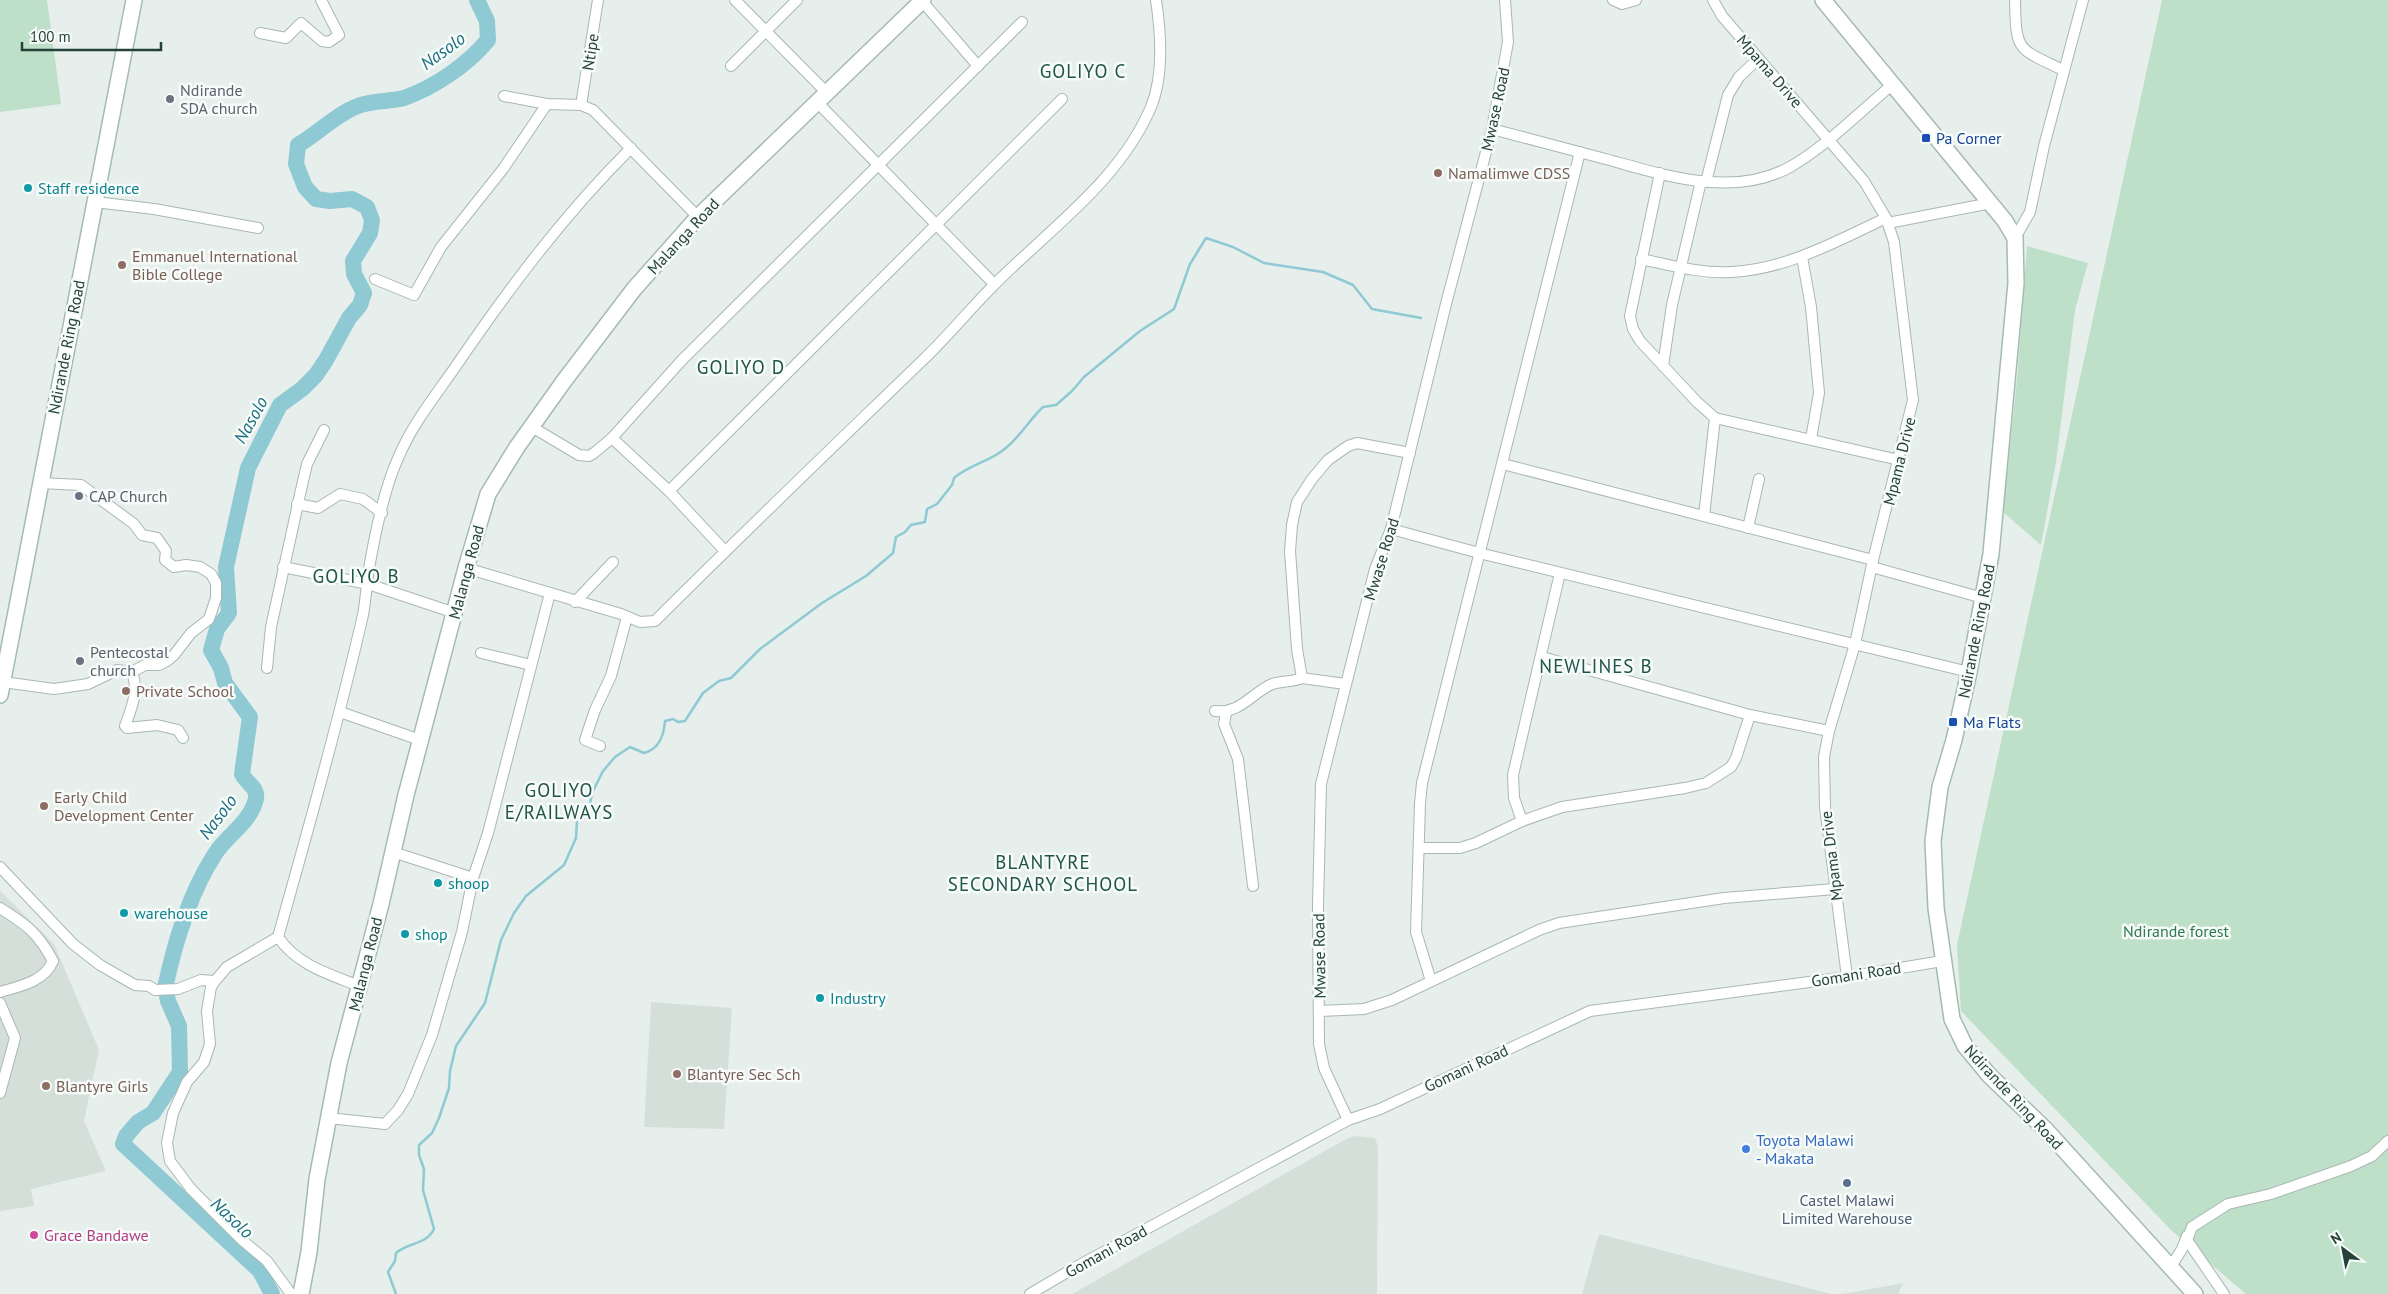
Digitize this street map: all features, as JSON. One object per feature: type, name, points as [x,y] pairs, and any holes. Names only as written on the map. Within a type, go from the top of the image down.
[{"type":"street","name":"Ndirande Ring Road","points":[[1,688],[134,0]]},
{"type":"street","points":[[260,32],[286,38],[301,23],[322,41],[328,42],[340,36],[322,0]]},
{"type":"street","name":"Ntipe","points":[[581,105],[598,0]]},
{"type":"street","points":[[735,0],[766,31],[878,166],[994,284]]},
{"type":"street","points":[[731,66],[797,0]]},
{"type":"street","points":[[466,568],[550,592],[575,602],[640,622],[655,621],[926,356],[994,284],[1089,195],[1118,162],[1138,132],[1151,105],[1157,81],[1160,39],[1156,0]]},
{"type":"street","name":"Mwase Road","points":[[1348,1120],[1324,1068],[1319,1044],[1318,905],[1321,784],[1375,569],[1391,529],[1446,304],[1492,129],[1508,42],[1505,0]]},
{"type":"street","points":[[1613,0],[1622,4],[1636,0]]},
{"type":"street","name":"Mpama Drive","points":[[1713,0],[1722,16],[1864,181],[1887,220],[1894,242],[1913,387],[1912,413],[1873,564],[1855,644],[1829,731],[1824,757],[1823,779],[1847,977]]},
{"type":"street","points":[[1823,0],[1893,84],[1924,125],[1991,203],[2015,238],[2030,212],[2063,70],[2083,0]]},
{"type":"street","points":[[2015,0],[2016,36],[2020,44],[2029,54],[2063,70]]},
{"type":"street","points":[[923,1],[978,66]]},
{"type":"street","name":"Malanga Road","points":[[301,1294],[309,1252],[317,1179],[339,1063],[420,740],[488,494],[501,470],[634,289],[698,217],[923,1]]},
{"type":"street","points":[[532,427],[584,456],[594,453],[612,438],[682,360],[1022,22]]},
{"type":"street","points":[[1662,366],[1681,267],[1728,95],[1735,82],[1758,59]]},
{"type":"street","points":[[1492,129],[1660,173],[1703,182],[1736,183],[1772,175],[1789,168],[1893,84]]},
{"type":"street","points":[[504,96],[547,104],[581,105],[602,117],[698,217]]},
{"type":"street","points":[[669,491],[1062,99]]},
{"type":"street","points":[[375,279],[414,294],[441,247],[503,169],[547,104]]},
{"type":"street","points":[[291,1294],[267,1261],[242,1240],[191,1189],[170,1161],[166,1142],[173,1113],[188,1082],[204,1062],[210,1044],[207,1011],[211,987],[214,981],[227,967],[278,937],[302,858],[340,712],[368,584],[373,547],[394,469],[408,439],[475,338],[555,229],[592,186],[631,148]]},
{"type":"street","points":[[1431,981],[1416,932],[1422,784],[1580,152]]},
{"type":"street","points":[[1660,173],[1641,260],[1631,321],[1640,341],[1696,402],[1715,418],[1899,460]]},
{"type":"street","points":[[94,202],[166,211],[258,228]]},
{"type":"street","points":[[1641,260],[1711,272],[1732,272],[1765,267],[1802,256],[1887,220],[1991,203]]},
{"type":"street","name":"Ndirande Ring Road","points":[[2015,238],[2016,283],[1991,554],[1969,672],[1954,740],[1940,787],[1933,841],[1934,887],[1942,961],[1952,1019],[1965,1046],[2006,1092],[2046,1130],[2195,1294]]},
{"type":"street","points":[[1802,256],[1813,324],[1819,393],[1811,439]]},
{"type":"street","points":[[1704,516],[1715,418]]},
{"type":"street","points":[[267,668],[271,628],[297,504],[307,464],[324,430]]},
{"type":"street","points":[[612,438],[669,491],[725,551]]},
{"type":"street","points":[[1302,678],[1296,639],[1290,551],[1292,525],[1298,502],[1312,479],[1328,460],[1348,446],[1357,443],[1410,453]]},
{"type":"street","points":[[1503,464],[1748,528],[1983,598]]},
{"type":"street","points":[[1748,528],[1759,479]]},
{"type":"street","points":[[1,688],[54,689],[88,684],[118,670],[132,672],[145,665],[159,665],[174,655],[191,633],[209,619],[216,598],[216,583],[211,574],[200,567],[186,565],[174,567],[166,560],[166,551],[157,538],[142,535],[134,524],[81,486],[40,483]]},
{"type":"street","points":[[297,504],[318,508],[340,494],[363,499],[382,513]]},
{"type":"street","points":[[1391,529],[1479,553],[1969,672]]},
{"type":"street","points":[[575,602],[613,562]]},
{"type":"street","points":[[283,567],[368,584],[454,613]]},
{"type":"street","points":[[1522,822],[1514,798],[1513,774],[1542,657],[1560,573]]},
{"type":"street","points":[[328,1118],[384,1124],[398,1110],[415,1078],[432,1035],[462,932],[473,878],[488,833],[550,592]]},
{"type":"street","points":[[600,746],[585,740],[595,710],[611,676],[627,617]]},
{"type":"street","points":[[481,653],[530,665]]},
{"type":"street","points":[[1542,657],[1750,715],[1829,731]]},
{"type":"street","points":[[132,672],[136,682],[134,700],[125,726],[127,728],[157,725],[178,730],[183,738]]},
{"type":"street","points":[[1253,886],[1238,759],[1221,712],[1247,702],[1268,686],[1294,682],[1302,678],[1345,684]]},
{"type":"street","points":[[340,712],[420,740]]},
{"type":"street","points":[[1419,848],[1460,848],[1476,844],[1522,822],[1562,807],[1706,783],[1731,767],[1736,758],[1750,715]]},
{"type":"street","points":[[393,852],[473,878]]},
{"type":"street","points":[[0,867],[73,944],[100,965],[135,985],[149,986],[155,990],[178,988],[201,980],[214,981]]},
{"type":"street","points":[[1320,1010],[1364,1009],[1392,1000],[1539,930],[1559,923],[1724,898],[1835,889]]},
{"type":"street","points":[[0,908],[25,924],[42,940],[53,961],[49,971],[31,982],[0,992]]},
{"type":"street","points":[[278,937],[286,949],[312,967],[359,986]]},
{"type":"street","name":"Gomani Road","points":[[1030,1294],[1074,1268],[1348,1120],[1380,1108],[1590,1011],[1847,977],[1942,961]]},
{"type":"street","points":[[0,1003],[15,1038],[0,1093]]},
{"type":"street","points":[[2170,1268],[2182,1249],[2192,1227],[2228,1204],[2263,1194],[2271,1194],[2351,1166],[2372,1156],[2388,1141]]},
{"type":"street","points":[[2187,1236],[2197,1256],[2224,1294]]},
{"type":"shaded area","name":"Blantyre Girls","points":[[0,891],[54,944],[99,1050],[84,1121],[106,1171],[31,1189],[34,1206],[0,1211]]},
{"type":"shaded area","points":[[651,1002],[732,1008],[724,1129],[644,1127]]},
{"type":"shaded area","points":[[1356,1136],[1375,1138],[1378,1147],[1377,1294],[1072,1294],[1348,1138]]},
{"type":"shaded area","points":[[1599,1234],[1831,1294],[1582,1294]]},
{"type":"shaded area","points":[[1903,1283],[1898,1294],[1843,1294]]},
{"type":"green space","points":[[0,0],[47,0],[61,104],[0,112]]},
{"type":"green space","name":"Ndirande forest","points":[[2162,0],[2388,0],[2388,1294],[2246,1294],[2171,1230],[1961,1011],[1957,945]]},
{"type":"green space","points":[[2027,246],[2088,263],[2075,310],[2056,462],[2041,545],[2003,512],[2017,380]]},
{"type":"waterway","name":"Nasolo","points":[[165,988],[178,936],[198,885],[215,854],[244,822],[256,799],[254,788],[242,774],[250,717],[225,683],[221,668],[211,650],[217,629],[229,613],[226,567],[248,468],[280,405],[302,389],[316,375],[349,318],[360,305],[364,293],[354,274],[353,261],[370,233],[372,220],[367,207],[352,199],[330,201],[316,199],[305,187],[296,164],[298,145],[350,109],[369,103],[404,98],[416,93],[450,74],[470,58],[488,40],[487,21],[477,0]]},
{"type":"waterway","points":[[396,1294],[388,1272],[395,1261],[396,1253],[427,1238],[434,1229],[423,1190],[424,1169],[419,1155],[419,1145],[432,1133],[439,1118],[449,1088],[450,1071],[456,1046],[485,1003],[501,940],[514,913],[526,896],[564,865],[576,838],[577,820],[590,804],[592,793],[603,771],[615,757],[630,747],[644,753],[654,748],[660,741],[665,721],[673,719],[678,722],[685,721],[703,693],[719,681],[731,678],[760,649],[822,603],[866,576],[893,553],[896,537],[905,532],[911,525],[925,522],[927,509],[937,504],[952,485],[954,478],[965,470],[1002,451],[1043,407],[1056,405],[1084,377],[1140,331],[1174,309],[1190,264],[1206,238],[1233,247],[1264,263],[1323,272],[1353,285],[1372,309],[1421,318]]},
{"type":"waterway","name":"Nasolo","points":[[166,991],[168,1001],[179,1026],[180,1072],[153,1113],[138,1122],[126,1136],[123,1144],[260,1271],[272,1294]]},
{"type":"place","name":"Ndirande SDA church","points":[[170,99]]},
{"type":"place","name":"Pa Corner","points":[[1926,138]]},
{"type":"place","name":"Namalimwe CDSS","points":[[1438,173]]},
{"type":"place","name":"Staff residence","points":[[28,188]]},
{"type":"place","name":"Emmanuel International Bible College","points":[[122,265]]},
{"type":"place","name":"CAP Church","points":[[79,496]]},
{"type":"place","name":"Pentecostal church","points":[[80,661]]},
{"type":"place","name":"Private School","points":[[126,691]]},
{"type":"place","name":"Ma Flats","points":[[1953,722]]},
{"type":"place","name":"Early Child Development Center","points":[[44,806]]},
{"type":"place","name":"shoop","points":[[438,883]]},
{"type":"place","name":"warehouse","points":[[124,913]]},
{"type":"place","name":"shop","points":[[405,934]]},
{"type":"place","name":"Industry","points":[[820,998]]},
{"type":"place","name":"Blantyre Sec Sch","points":[[677,1074]]},
{"type":"place","name":"Blantyre Girls","points":[[46,1086]]},
{"type":"place","name":"Toyota Malawi - Makata","points":[[1746,1149]]},
{"type":"place","name":"Castel Malawi Limited Warehouse","points":[[1847,1183]]},
{"type":"place","name":"Grace Bandawe","points":[[34,1235]]},
{"type":"district","name":"GOLIYO C","points":[[1083,71]]},
{"type":"district","name":"GOLIYO D","points":[[741,367]]},
{"type":"district","name":"GOLIYO B","points":[[356,576]]},
{"type":"district","name":"NEWLINES B","points":[[1596,666]]},
{"type":"district","name":"GOLIYO E/RAILWAYS","points":[[559,801]]},
{"type":"district","name":"BLANTYRE SECONDARY SCHOOL","points":[[1043,873]]}]
